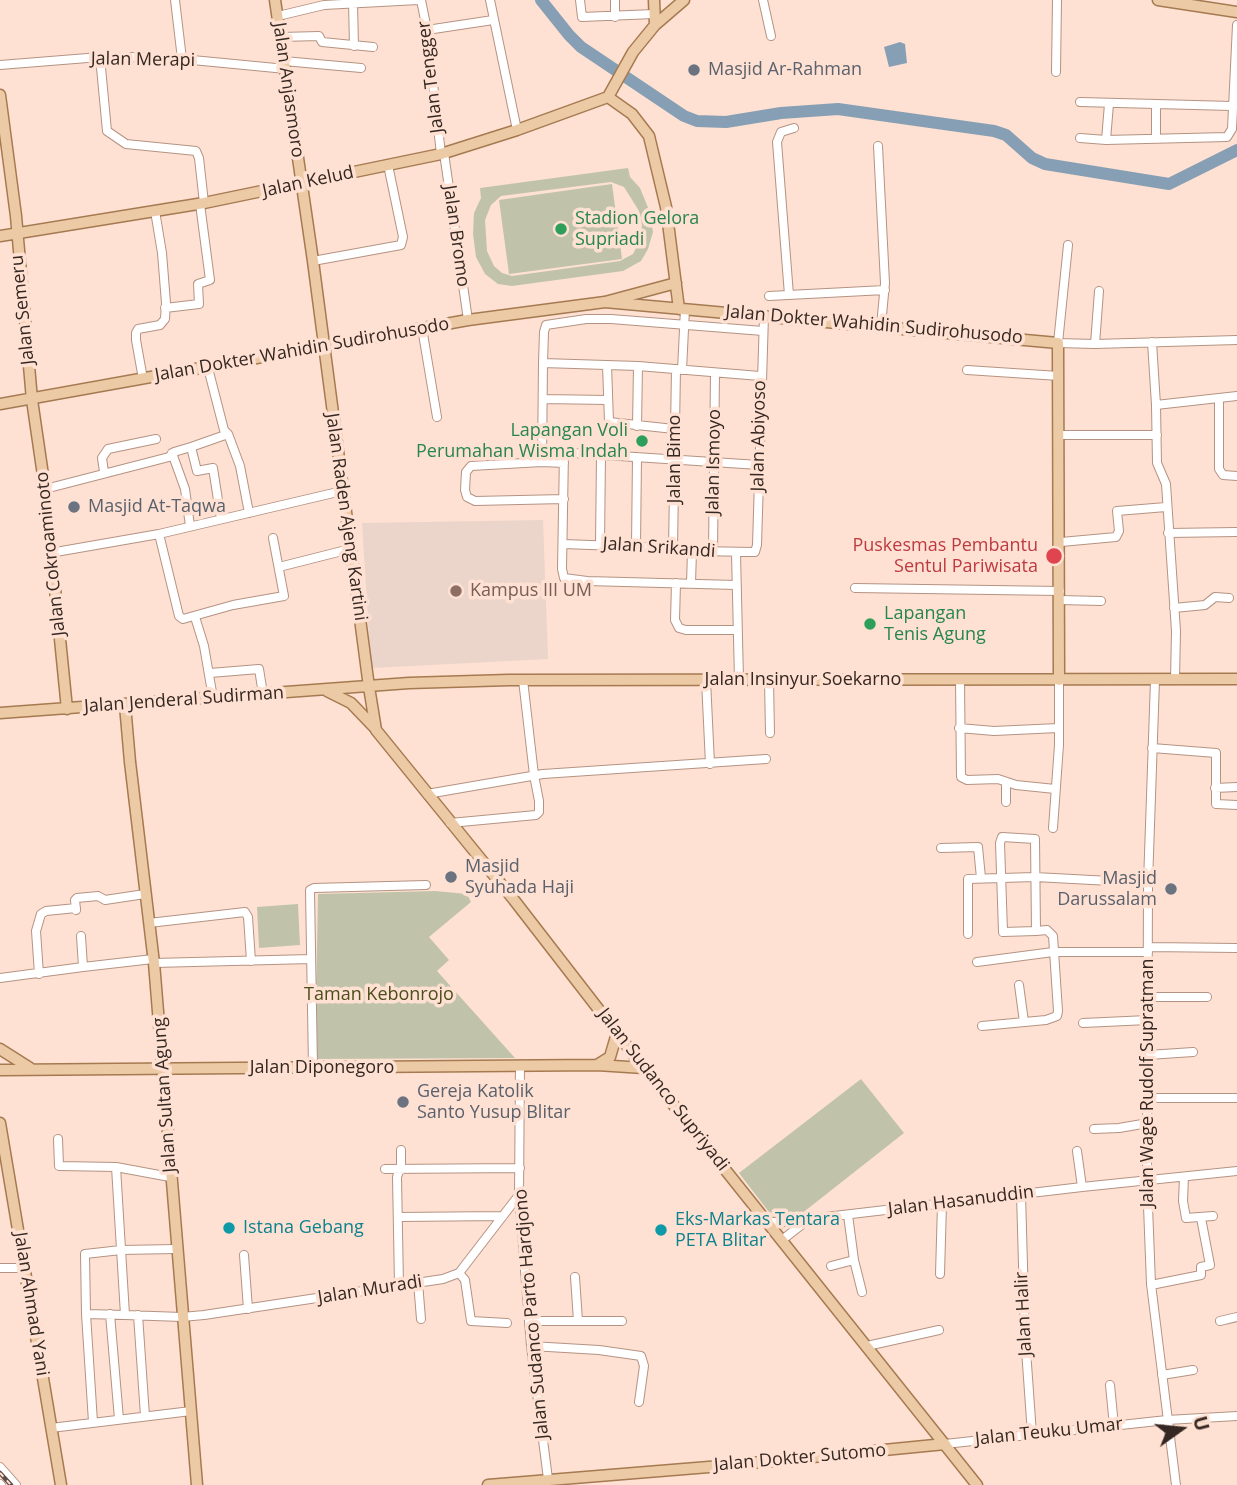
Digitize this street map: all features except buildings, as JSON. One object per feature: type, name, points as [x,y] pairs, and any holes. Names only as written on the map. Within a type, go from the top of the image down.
[{"type":"main road","name":"Jalan Anjasmoro","points":[[275,0],[324,347]]},
{"type":"main road","points":[[654,0],[654,20]]},
{"type":"main road","points":[[683,310],[676,283],[666,207],[649,136],[632,114],[609,93],[654,20],[684,0]]},
{"type":"main road","points":[[1158,0],[1237,12]]},
{"type":"main road","name":"Jalan Kelud","points":[[0,236],[202,204],[443,153],[517,130],[609,93]]},
{"type":"main road","name":"Jalan Semeru","points":[[0,95],[16,216],[15,233],[32,400]]},
{"type":"main road","name":"Jalan Dokter Wahidin Sudirohusodo","points":[[0,404],[468,320],[605,302],[676,283]]},
{"type":"main road","name":"Jalan Dokter Wahidin Sudirohusodo","points":[[605,302],[1058,343]]},
{"type":"main road","points":[[1058,343],[1059,680]]},
{"type":"main road","name":"Jalan Raden Ajeng Kartini","points":[[324,347],[369,687]]},
{"type":"main road","name":"Jalan Cokroaminoto","points":[[32,400],[45,489],[67,709]]},
{"type":"main road","name":"Jalan Insinyur Soekarno","points":[[369,687],[409,683],[523,680],[1237,679]]},
{"type":"main road","name":"Jalan Jenderal Sudirman","points":[[0,713],[369,687]]},
{"type":"main road","name":"Jalan Sudanco Supriyadi","points":[[369,687],[376,730],[482,860],[976,1485]]},
{"type":"main road","points":[[324,689],[351,703],[376,730]]},
{"type":"main road","name":"Jalan Sultan Agung","points":[[125,705],[164,1069],[170,1177],[197,1485]]},
{"type":"main road","points":[[597,1065],[610,1057],[617,1033]]},
{"type":"main road","points":[[0,1049],[34,1070]]},
{"type":"main road","name":"Jalan Diponegoro","points":[[0,1070],[520,1065],[644,1068]]},
{"type":"main road","name":"Jalan Ahmad Yani","points":[[1,1130],[56,1427],[61,1485]]},
{"type":"main road","name":"Jalan Dokter Sutomo","points":[[488,1485],[548,1479],[615,1480],[945,1444]]},
{"type":"street","points":[[175,0],[182,59]]},
{"type":"street","points":[[278,16],[318,6],[420,0]]},
{"type":"street","name":"Jalan Tengger","points":[[420,0],[427,30],[443,153]]},
{"type":"street","points":[[490,0],[517,130]]},
{"type":"street","points":[[580,0],[582,17],[654,20]]},
{"type":"street","points":[[615,0],[615,17]]},
{"type":"street","points":[[763,0],[771,36]]},
{"type":"street","points":[[1056,0],[1056,72]]},
{"type":"street","points":[[353,3],[354,46]]},
{"type":"street","points":[[427,30],[493,20]]},
{"type":"street","points":[[1080,138],[1106,140],[1227,137],[1232,129],[1237,25]]},
{"type":"street","points":[[281,37],[319,36],[322,42],[373,47]]},
{"type":"street","points":[[100,57],[107,131],[126,144],[196,151],[199,158],[210,280],[198,284],[200,304],[165,309]]},
{"type":"street","name":"Jalan Merapi","points":[[0,65],[100,57],[361,68]]},
{"type":"street","points":[[1080,102],[1233,106]]},
{"type":"street","points":[[1106,140],[1109,104]]},
{"type":"street","points":[[1156,104],[1156,137]]},
{"type":"street","points":[[789,295],[777,142],[781,132],[794,128]]},
{"type":"street","points":[[877,146],[885,290],[881,326]]},
{"type":"street","name":"Jalan Bromo","points":[[443,153],[468,320]]},
{"type":"street","points":[[313,261],[401,245],[403,237],[388,165]]},
{"type":"street","points":[[143,379],[136,333],[138,329],[163,324],[165,309],[162,253],[155,211]]},
{"type":"street","points":[[1068,245],[1058,343],[1237,340]]},
{"type":"street","points":[[769,296],[885,290]]},
{"type":"street","points":[[1095,344],[1099,291]]},
{"type":"street","name":"Jalan Bimo","points":[[673,548],[676,460],[674,429],[683,310]]},
{"type":"street","name":"Jalan Abiyoso","points":[[755,552],[764,318]]},
{"type":"street","points":[[542,461],[542,363],[546,325],[586,319],[763,331]]},
{"type":"street","points":[[422,328],[437,417]]},
{"type":"street","points":[[1152,342],[1157,463],[1165,479],[1174,608],[1175,680]]},
{"type":"street","points":[[542,363],[638,366],[761,376]]},
{"type":"street","points":[[607,365],[608,422],[674,429]]},
{"type":"street","points":[[637,426],[638,366]]},
{"type":"street","points":[[208,368],[224,430],[240,466],[249,513]]},
{"type":"street","points":[[967,370],[1059,376]]},
{"type":"street","name":"Jalan Ismoyo","points":[[713,552],[715,373]]},
{"type":"street","points":[[1156,405],[1237,397]]},
{"type":"street","points":[[1219,398],[1219,468],[1223,475],[1237,476]]},
{"type":"street","points":[[544,399],[607,400]]},
{"type":"street","points":[[45,489],[169,457],[172,453],[228,434]]},
{"type":"street","points":[[1059,435],[1157,435]]},
{"type":"street","points":[[104,472],[102,458],[108,449],[156,439]]},
{"type":"street","points":[[191,447],[197,471],[213,468],[221,519]]},
{"type":"street","points":[[542,451],[759,465]]},
{"type":"street","points":[[564,452],[562,574],[567,580],[736,585]]},
{"type":"street","points":[[172,453],[185,489],[190,526]]},
{"type":"street","points":[[600,544],[601,454]]},
{"type":"street","points":[[636,546],[637,457]]},
{"type":"street","points":[[564,463],[542,461],[471,466],[466,472],[467,497],[475,501],[564,499]]},
{"type":"street","points":[[50,553],[159,534],[342,492]]},
{"type":"street","points":[[1060,542],[1117,537],[1117,511],[1166,507]]},
{"type":"street","points":[[1168,533],[1237,532]]},
{"type":"street","points":[[159,534],[179,616],[183,619],[233,605],[282,597],[284,594],[273,538]]},
{"type":"street","name":"Jalan Srikandi","points":[[563,544],[755,552]]},
{"type":"street","points":[[279,568],[350,549]]},
{"type":"street","points":[[691,583],[692,551]]},
{"type":"street","points":[[736,553],[739,680]]},
{"type":"street","points":[[676,583],[676,620],[679,628],[736,630]]},
{"type":"street","points":[[855,587],[1060,595],[1101,601]]},
{"type":"street","points":[[1174,608],[1205,605],[1215,597],[1229,597]]},
{"type":"street","points":[[195,617],[210,673],[213,698]]},
{"type":"street","points":[[210,673],[259,669],[263,694]]},
{"type":"street","points":[[454,826],[536,815],[540,807],[523,680]]},
{"type":"street","points":[[706,680],[710,764]]},
{"type":"street","points":[[769,680],[770,733]]},
{"type":"street","points":[[960,680],[961,777],[967,780],[994,778],[1023,786],[1055,789]]},
{"type":"street","points":[[1053,828],[1059,680]]},
{"type":"street","name":"Jalan Wage Rudolf Supratman","points":[[1155,680],[1148,883],[1147,1180],[1151,1285],[1177,1485]]},
{"type":"street","points":[[960,729],[994,731],[1058,728]]},
{"type":"street","points":[[1152,748],[1216,752],[1216,804],[1237,805]]},
{"type":"street","points":[[428,794],[534,775],[766,759]]},
{"type":"street","points":[[1006,782],[1006,802]]},
{"type":"street","points":[[1215,788],[1237,787]]},
{"type":"street","points":[[982,1026],[1046,1020],[1057,1016],[1059,952],[1051,932],[1003,933],[1000,843],[1004,836],[1034,838],[1035,931]]},
{"type":"street","points":[[941,848],[978,847],[981,878]]},
{"type":"street","points":[[968,934],[969,879],[1035,877],[1148,883]]},
{"type":"street","points":[[313,1068],[310,890],[426,886]]},
{"type":"street","points":[[39,974],[36,931],[41,914],[46,911],[76,910],[77,898],[100,896],[105,900],[145,894]]},
{"type":"street","points":[[149,923],[245,912],[248,917],[251,961]]},
{"type":"street","points":[[81,936],[83,967]]},
{"type":"street","points":[[977,962],[1059,952],[1237,948]]},
{"type":"street","points":[[0,978],[154,961],[311,960]]},
{"type":"street","points":[[1019,985],[1024,1022]]},
{"type":"street","points":[[1148,997],[1207,997]]},
{"type":"street","points":[[1083,1023],[1148,1020]]},
{"type":"street","points":[[1148,1055],[1193,1052]]},
{"type":"street","name":"Jalan Sudanco Parto Hardjono","points":[[520,1065],[519,1195],[530,1346],[548,1479]]},
{"type":"street","points":[[1148,1098],[1237,1098]]},
{"type":"street","points":[[1094,1129],[1148,1123]]},
{"type":"street","points":[[58,1139],[59,1166],[116,1167],[170,1177]]},
{"type":"street","points":[[399,1285],[397,1177],[401,1150]]},
{"type":"street","points":[[1077,1151],[1082,1187]]},
{"type":"street","points":[[116,1167],[125,1315]]},
{"type":"street","points":[[385,1169],[520,1168]]},
{"type":"street","name":"Jalan Hasanuddin","points":[[782,1240],[805,1222],[848,1215],[1237,1171]]},
{"type":"street","points":[[1184,1177],[1186,1218],[1213,1216]]},
{"type":"street","name":"Jalan Halir","points":[[1021,1194],[1025,1336],[1032,1434]]},
{"type":"street","points":[[507,1323],[471,1321],[465,1280],[459,1273],[519,1195]]},
{"type":"street","points":[[940,1274],[942,1204]]},
{"type":"street","points":[[848,1215],[854,1261],[862,1292]]},
{"type":"street","points":[[398,1216],[503,1216]]},
{"type":"street","points":[[1151,1285],[1201,1275],[1201,1267],[1210,1265],[1201,1218]]},
{"type":"street","points":[[768,1222],[805,1222]]},
{"type":"street","points":[[93,1422],[85,1254],[176,1249]]},
{"type":"street","points":[[244,1255],[248,1308]]},
{"type":"street","points":[[831,1266],[854,1261]]},
{"type":"street","points":[[0,1268],[25,1268]]},
{"type":"street","name":"Jalan Muradi","points":[[86,1314],[182,1317],[443,1279],[459,1273]]},
{"type":"street","points":[[575,1277],[578,1321]]},
{"type":"street","points":[[418,1282],[421,1319]]},
{"type":"street","points":[[110,1314],[119,1419]]},
{"type":"street","points":[[138,1315],[145,1416]]},
{"type":"street","points":[[1220,1321],[1237,1317]]},
{"type":"street","points":[[529,1321],[622,1321]]},
{"type":"street","points":[[867,1346],[939,1330]]},
{"type":"street","points":[[530,1346],[599,1350],[641,1356],[644,1366],[639,1402]]},
{"type":"street","points":[[1162,1375],[1192,1370]]},
{"type":"street","points":[[1110,1385],[1114,1426]]},
{"type":"street","points":[[56,1427],[191,1411]]},
{"type":"street","name":"Jalan Teuku Umar","points":[[945,1444],[1167,1420],[1237,1416]]},
{"type":"street","points":[[0,1467],[16,1485]]},
{"type":"shaded area","name":"Kampus III UM","points":[[543,520],[548,659],[371,668],[362,523]]},
{"type":"green space","points":[[628,168],[630,177],[640,188],[649,210],[653,232],[648,249],[641,261],[623,271],[512,286],[498,284],[485,274],[476,257],[474,213],[481,198],[480,188]],"holes":[[[611,182],[624,187],[639,211],[642,225],[640,240],[633,254],[620,261],[512,276],[502,273],[494,266],[487,251],[485,220],[491,205],[501,196]]]},
{"type":"green space","points":[[612,184],[622,259],[509,274],[499,200]]},
{"type":"green space","name":"Taman Kebonrojo","points":[[435,891],[467,894],[471,902],[429,937],[449,960],[437,971],[515,1058],[315,1059],[318,894]]},
{"type":"green space","points":[[298,904],[300,945],[259,948],[257,907]]},
{"type":"green space","points":[[861,1079],[904,1133],[782,1229],[739,1173]]},
{"type":"water","points":[[900,42],[905,44],[907,63],[889,67],[884,47]]},
{"type":"waterway","points":[[541,0],[581,47],[684,116],[697,121],[726,122],[781,113],[838,109],[994,131],[1006,135],[1032,158],[1045,164],[1169,184],[1237,150]]},
{"type":"railway","points":[[0,1473],[11,1485]]},
{"type":"place","name":"Masjid Ar-Rahman","points":[[694,70]]},
{"type":"place","name":"Stadion Gelora Supriadi","points":[[561,229]]},
{"type":"place","name":"Lapangan Voli Perumahan Wisma Indah","points":[[642,441]]},
{"type":"place","name":"Masjid At-Taqwa","points":[[74,507]]},
{"type":"place","name":"Puskesmas Pembantu Sentul Pariwisata","points":[[1054,556]]},
{"type":"place","name":"Kampus III UM","points":[[456,591]]},
{"type":"place","name":"Lapangan Tenis Agung","points":[[870,624]]},
{"type":"place","name":"Masjid Syuhada Haji","points":[[451,877]]},
{"type":"place","name":"Masjid Darussalam","points":[[1171,889]]},
{"type":"place","name":"Gereja Katolik Santo Yusup Blitar","points":[[403,1102]]},
{"type":"place","name":"Istana Gebang","points":[[229,1228]]},
{"type":"place","name":"Eks-Markas Tentara PETA Blitar","points":[[661,1230]]}]
